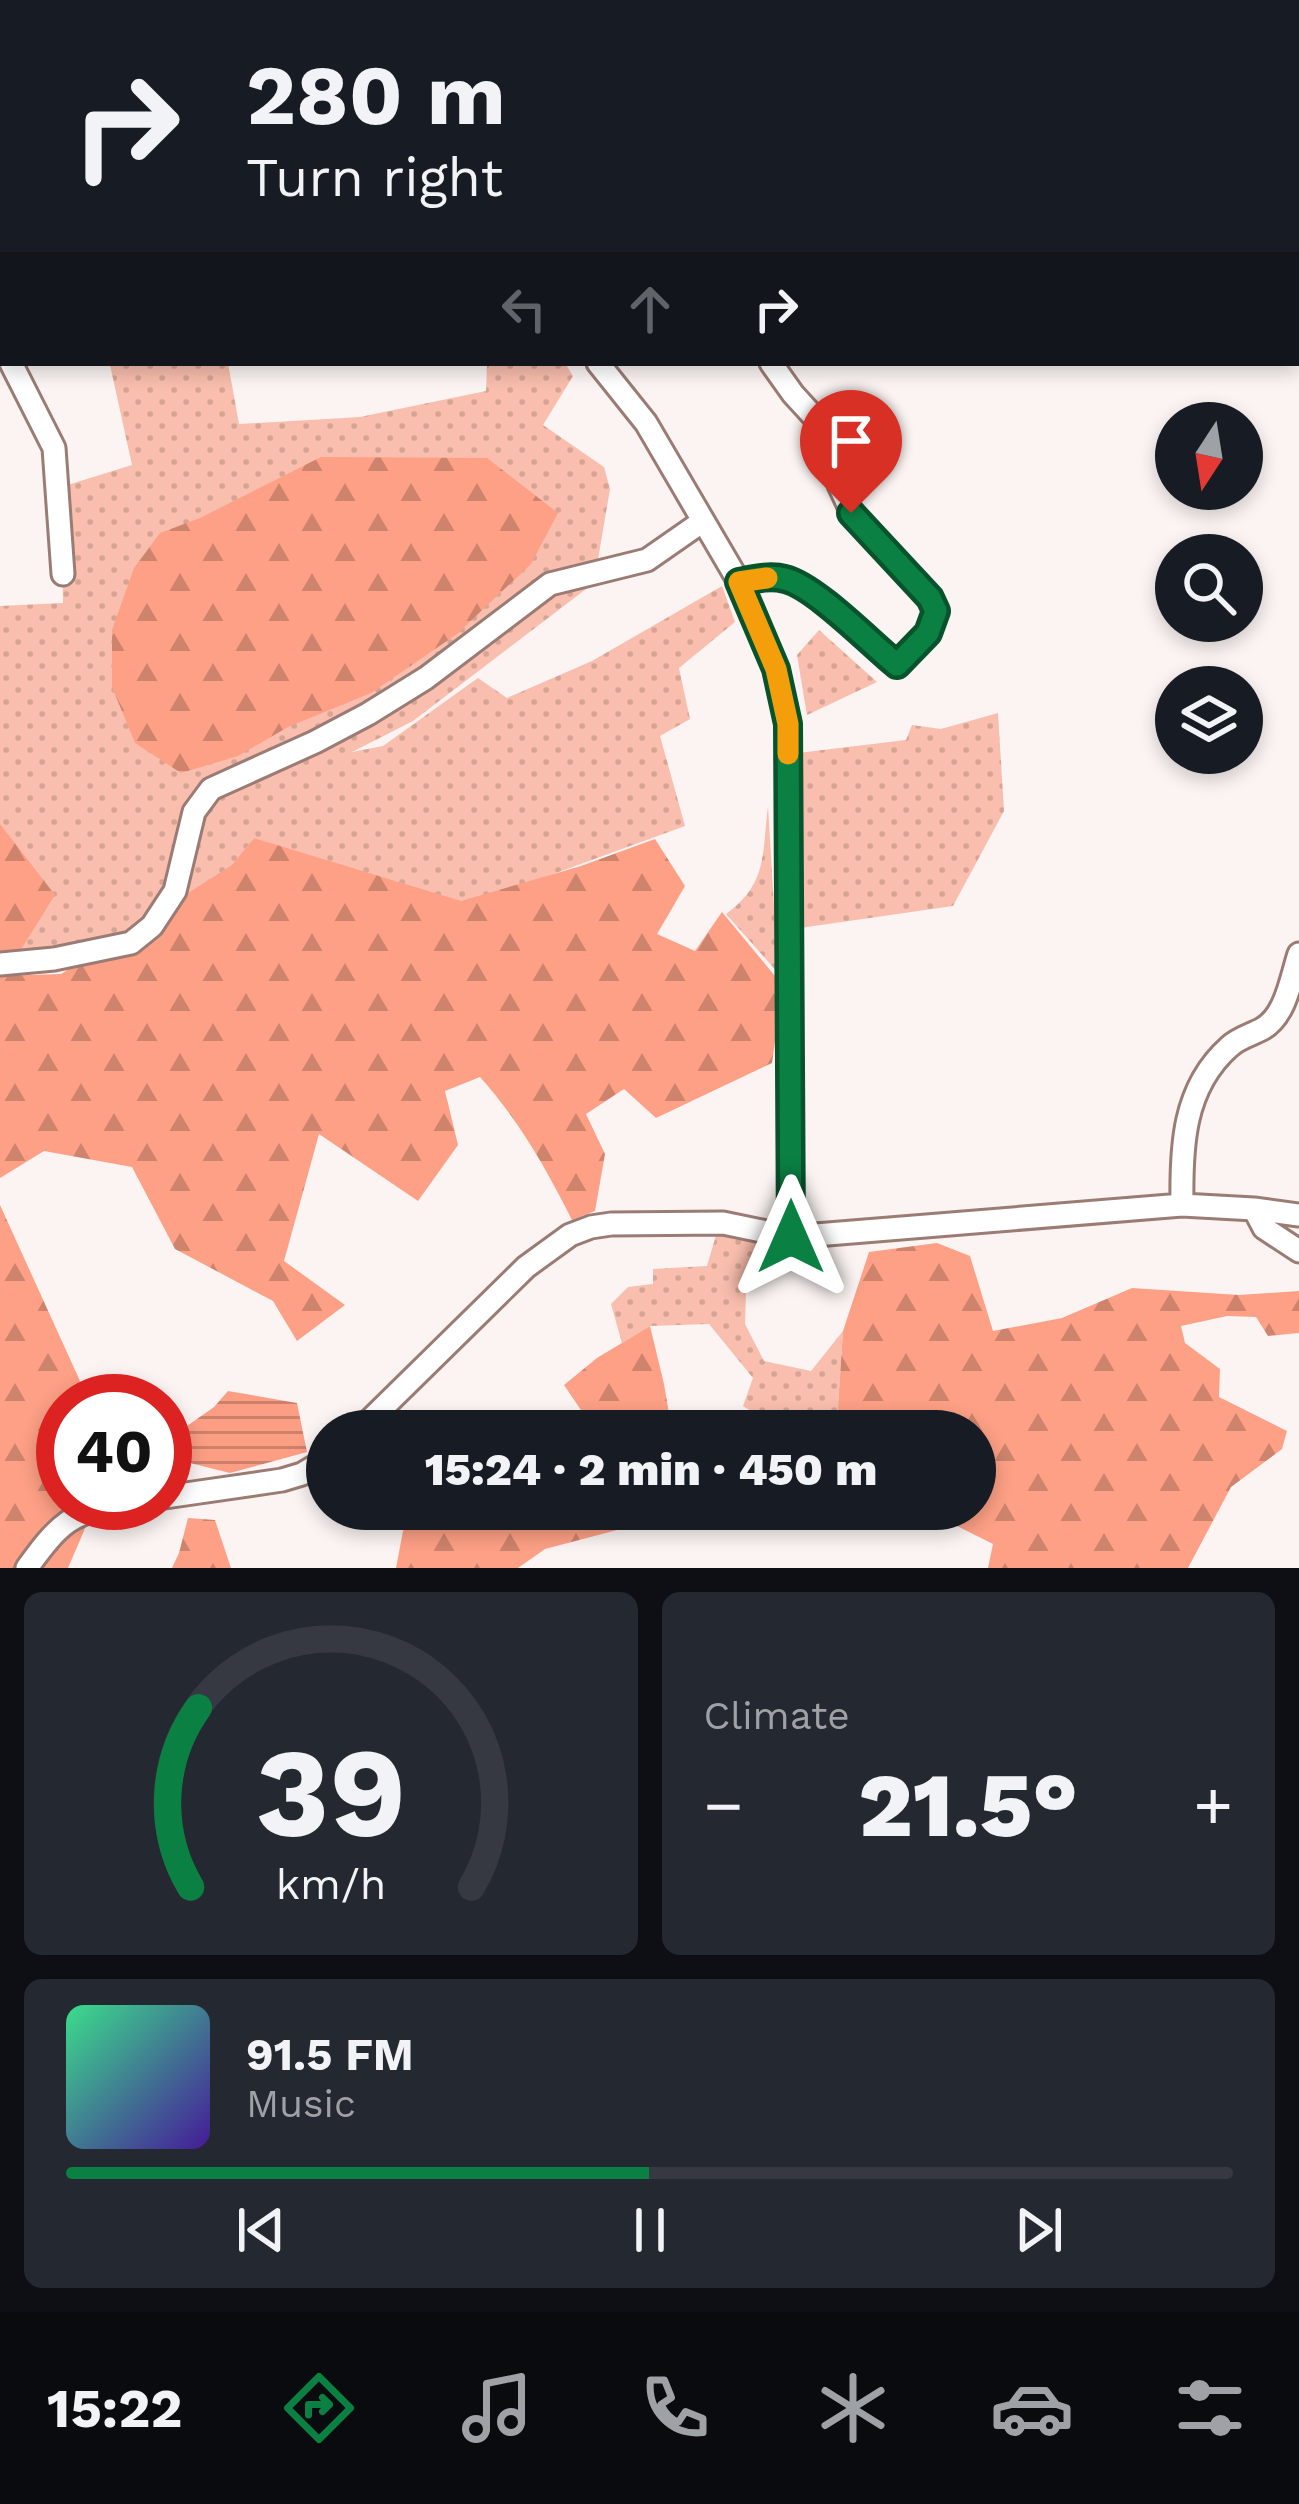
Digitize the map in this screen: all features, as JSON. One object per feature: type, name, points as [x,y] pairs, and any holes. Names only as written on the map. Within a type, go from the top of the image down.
[{"type":"street","points":[[13,366],[54,448],[63,574]]},
{"type":"street","points":[[600,366],[646,423],[739,582],[776,669],[788,724],[791,1237]]},
{"type":"street","points":[[739,582],[771,577],[790,580],[811,592],[897,665],[928,633],[936,611],[930,598],[851,513],[826,430],[773,366]]},
{"type":"street","points":[[0,964],[54,959],[131,943],[152,926],[175,891],[194,812],[212,788],[315,742],[426,679],[550,584],[647,560],[703,520]]},
{"type":"street","points":[[1182,1205],[1189,1105],[1203,1076],[1232,1043],[1269,1026],[1283,1004],[1299,954]]},
{"type":"street","points":[[380,1410],[526,1267],[570,1234],[611,1224],[723,1222],[791,1237],[1182,1205],[1299,1215]]},
{"type":"street","points":[[1254,1209],[1264,1228],[1299,1251]]},
{"type":"street","points":[[192,1493],[282,1480],[306,1472]]},
{"type":"street","points":[[27,1568],[58,1530]]},
{"type":"shaded area","points":[[110,366],[229,366],[239,424],[360,417],[486,391],[487,366],[567,366],[573,376],[543,425],[604,467],[610,489],[594,583],[413,721],[352,752],[383,746],[478,678],[507,698],[592,661],[722,586],[735,622],[679,668],[690,719],[660,736],[685,826],[460,908],[254,838],[233,865],[126,955],[0,957],[0,606],[63,603],[61,487],[132,465]]},
{"type":"shaded area","points":[[819,630],[877,682],[807,715],[797,655]]},
{"type":"shaded area","points":[[998,713],[1004,811],[953,906],[800,928],[798,753],[906,740],[912,725],[941,729]]},
{"type":"shaded area","points":[[768,806],[778,973],[726,914],[756,879]]},
{"type":"shaded area","points":[[717,1232],[770,1240],[765,1280],[746,1291],[745,1324],[764,1361],[811,1371],[843,1331],[838,1410],[749,1410],[743,1406],[753,1378],[709,1324],[650,1326],[622,1343],[611,1304],[628,1287],[653,1284],[653,1269],[707,1266]]},
{"type":"shaded area","points":[[228,1391],[297,1403],[306,1452],[230,1473],[192,1464],[192,1423]]},
{"type":"green space","points":[[321,457],[487,458],[558,513],[531,564],[457,634],[371,693],[288,727],[238,756],[181,773],[135,743],[112,687],[112,630],[134,568],[160,533]]},
{"type":"green space","points":[[0,824],[55,895],[20,951],[0,952]]},
{"type":"green space","points":[[254,838],[461,901],[655,839],[685,886],[657,934],[695,951],[722,912],[775,976],[779,1012],[772,1063],[656,1118],[624,1089],[586,1114],[605,1154],[595,1211],[572,1220],[531,1146],[480,1077],[445,1091],[458,1145],[418,1201],[319,1134],[284,1261],[345,1305],[297,1341],[273,1301],[175,1249],[132,1167],[44,1151],[0,1178],[0,976],[61,974],[232,865]]},
{"type":"green space","points":[[0,1205],[77,1374],[36,1374],[36,1530],[84,1530],[68,1568],[0,1568]]},
{"type":"green space","points":[[937,1243],[970,1256],[993,1331],[1062,1318],[1132,1288],[1239,1295],[1299,1291],[1299,1333],[1268,1336],[1256,1317],[1227,1316],[1181,1326],[1185,1343],[1220,1369],[1219,1397],[1287,1431],[1282,1449],[1231,1487],[1188,1568],[988,1568],[993,1544],[965,1530],[996,1530],[996,1410],[838,1410],[843,1331],[869,1252]]},
{"type":"green space","points":[[650,1326],[668,1410],[581,1410],[564,1385]]},
{"type":"green space","points":[[192,1518],[215,1520],[231,1568],[172,1568],[185,1530],[192,1530]]},
{"type":"green space","points":[[617,1530],[545,1549],[518,1568],[396,1568],[403,1531]]},
{"type":"slow traffic","points":[[767,578],[739,582],[776,669],[788,724],[788,754]]},
{"type":"route","points":[[791,1237],[788,724],[776,669],[739,582],[771,577],[790,580],[811,592],[897,665],[928,633],[936,611],[930,598],[851,513]]}]
